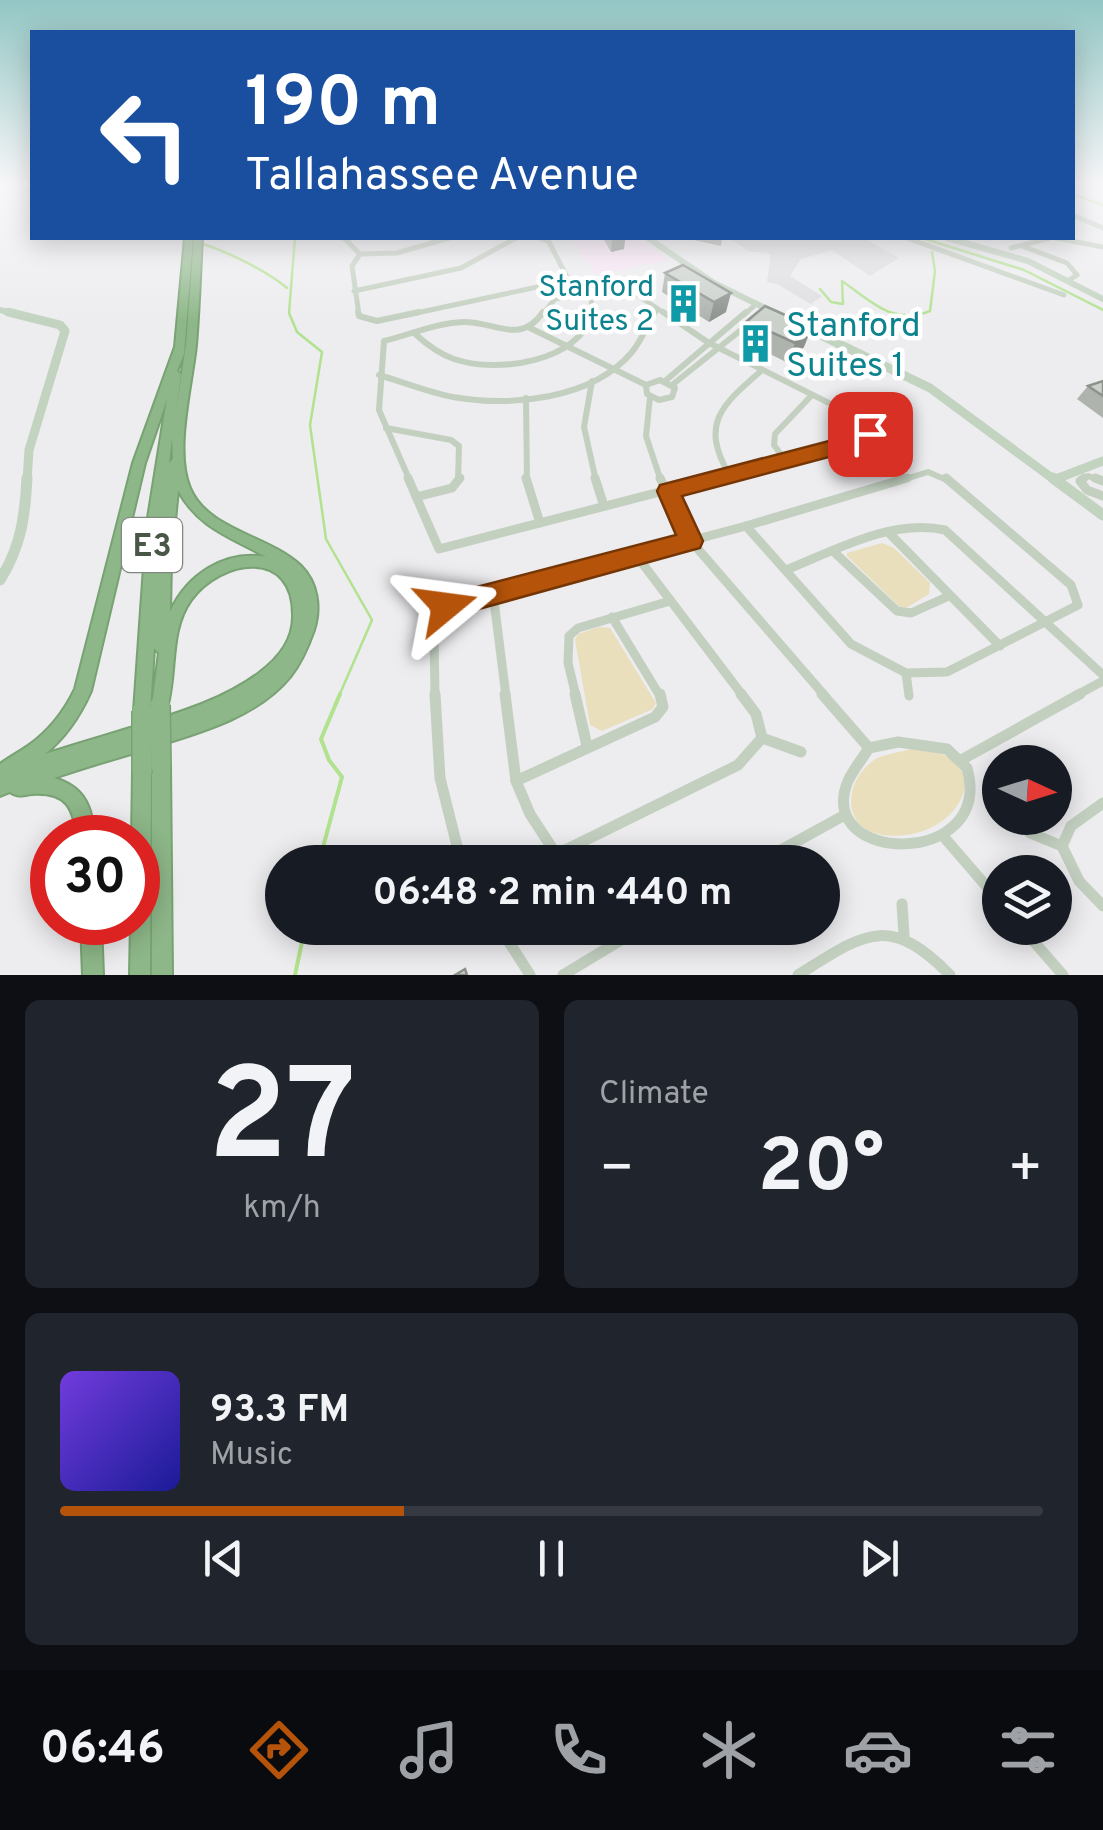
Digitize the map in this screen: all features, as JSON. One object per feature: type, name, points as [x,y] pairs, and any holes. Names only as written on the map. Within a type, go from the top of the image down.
[{"type":"highway","name":"E3","points":[[190,240],[193,251]]},
{"type":"highway","name":"E3","points":[[151,708],[193,251],[197,240]]},
{"type":"highway","name":"E3","points":[[162,975],[152,769],[154,524],[175,381],[186,346]]},
{"type":"highway","points":[[0,774],[46,744],[77,704],[139,464],[186,346]]},
{"type":"highway","points":[[0,789],[224,714],[272,684],[300,648],[311,612],[304,581],[286,562],[204,514],[192,502],[182,482],[178,434]]},
{"type":"highway","points":[[0,774],[206,711],[250,690],[282,661],[298,633],[302,608],[290,576],[271,564],[248,561],[221,568],[192,587],[172,620],[151,708]]},
{"type":"highway","name":"E3","points":[[140,975],[152,769]]},
{"type":"highway","points":[[0,789],[43,784],[66,790],[83,815]]},
{"type":"highway","points":[[91,945],[93,975]]},
{"type":"street","points":[[346,240],[360,254],[397,253],[442,240]]},
{"type":"street","points":[[413,240],[416,248]]},
{"type":"street","points":[[354,291],[465,264],[492,254],[513,240]]},
{"type":"street","points":[[360,254],[352,266],[359,316],[377,321],[567,278],[568,273],[544,240]]},
{"type":"street","points":[[651,240],[714,283],[930,388],[1059,482],[1097,499]]},
{"type":"street","points":[[911,240],[1043,284],[1064,295]]},
{"type":"street","points":[[954,240],[1028,261],[1103,299]]},
{"type":"street","points":[[1010,248],[1045,240]]},
{"type":"street","points":[[1064,240],[1103,247]]},
{"type":"street","points":[[1022,246],[1073,266],[1078,274],[1068,280]]},
{"type":"street","points":[[531,326],[555,299],[624,286],[709,343],[859,418],[870,432],[890,438]]},
{"type":"street","points":[[414,334],[434,350],[460,361],[487,365],[540,358],[570,344],[590,323],[594,308],[590,293]]},
{"type":"street","points":[[669,383],[756,304]]},
{"type":"street","points":[[0,310],[60,325],[65,331],[29,450],[25,522],[12,562],[0,580]]},
{"type":"street","points":[[767,310],[669,383],[648,383],[531,326],[492,331],[463,322],[384,341],[378,375],[379,410],[438,548],[859,441],[870,432]]},
{"type":"street","points":[[378,375],[454,397],[526,398],[592,380],[615,367],[630,354],[656,311]]},
{"type":"street","points":[[729,474],[713,442],[715,419],[720,407],[762,370]]},
{"type":"street","points":[[592,380],[584,427],[588,457],[604,506]]},
{"type":"street","points":[[648,383],[646,436],[652,462],[691,541],[869,748]]},
{"type":"street","points":[[650,397],[669,399],[675,394],[669,383]]},
{"type":"street","points":[[785,460],[774,445],[775,434],[812,394]]},
{"type":"street","points":[[526,398],[526,478],[540,523]]},
{"type":"street","points":[[386,428],[451,440],[459,446],[460,478],[452,488],[416,497]]},
{"type":"street","points":[[1059,482],[1103,461]]},
{"type":"street","points":[[454,845],[448,831],[439,769],[434,633],[446,606],[746,526],[928,472],[937,473],[1071,585],[1078,605],[947,672],[906,674],[851,644],[746,526]]},
{"type":"street","points":[[1059,482],[1100,477]]},
{"type":"street","points":[[1080,481],[1097,499],[1103,515]]},
{"type":"street","points":[[786,570],[926,524],[945,530],[1048,622],[1103,678],[963,759]]},
{"type":"street","points":[[890,534],[1000,646]]},
{"type":"street","points":[[834,552],[897,611],[910,613],[949,596]]},
{"type":"street","points":[[636,555],[756,714],[762,738]]},
{"type":"street","points":[[493,593],[516,781],[530,814],[550,845]]},
{"type":"street","points":[[588,746],[566,648],[569,636],[578,628],[670,601]]},
{"type":"street","points":[[516,781],[655,717],[663,706],[659,691],[612,617]]},
{"type":"street","points":[[906,674],[909,697]]},
{"type":"street","points":[[762,738],[800,752]]},
{"type":"street","points":[[574,845],[738,765],[762,738]]},
{"type":"street","points":[[918,742],[951,750],[963,759],[970,776],[967,807],[943,836],[904,847],[875,840],[843,816],[840,799],[844,783],[869,748],[918,742]]},
{"type":"street","points":[[1062,846],[1071,826],[1103,803]]},
{"type":"street","points":[[790,845],[843,816]]},
{"type":"street","points":[[1035,835],[1062,846],[1079,881],[1103,906]]},
{"type":"street","points":[[943,836],[982,881]]},
{"type":"street","points":[[902,904],[904,935]]},
{"type":"street","points":[[798,975],[850,943],[876,933],[904,935],[934,957],[950,975]]},
{"type":"street","points":[[511,945],[530,975]]},
{"type":"street","points":[[563,975],[613,945]]},
{"type":"street","points":[[1037,945],[1064,975]]},
{"type":"shaded area","points":[[571,240],[643,240],[667,260],[597,275]]},
{"type":"shaded area","points":[[733,240],[868,240],[899,258],[870,276],[832,250],[801,259],[790,276],[822,296],[811,304],[767,282],[771,254],[748,251]]},
{"type":"shaded area","points":[[882,543],[894,548],[930,583],[929,594],[906,608],[900,607],[847,556]]},
{"type":"shaded area","points":[[599,627],[610,628],[656,703],[653,709],[602,731],[590,725],[575,640],[578,634]]},
{"type":"shaded area","points":[[912,749],[940,754],[958,765],[964,780],[962,796],[952,813],[934,826],[911,834],[869,831],[853,814],[852,791],[857,780],[874,760]]},
{"type":"building","points":[[683,265],[731,293],[714,302],[665,273]]},
{"type":"building","points":[[765,306],[812,327],[795,343],[747,321]]},
{"type":"building","points":[[1103,381],[1103,396],[1088,386]]},
{"type":"waterway","points":[[295,240],[289,313],[297,332],[322,352],[310,425],[326,539],[372,620],[339,696]]},
{"type":"waterway","points":[[928,240],[1024,270],[1103,310]]},
{"type":"waterway","points":[[203,244],[247,263],[287,288]]},
{"type":"waterway","points":[[820,289],[831,302],[843,304],[842,281],[894,313],[917,315],[930,311],[935,271],[932,252]]},
{"type":"waterway","points":[[324,845],[342,777],[329,760],[321,739],[340,694]]},
{"type":"waterway","points":[[295,975],[301,945]]},
{"type":"place","name":"Stanford Suites 2","points":[[684,303]]},
{"type":"place","name":"Stanford Suites 1","points":[[756,344]]},
{"type":"route","points":[[446,606],[691,541],[668,491],[859,441],[870,434]]}]
